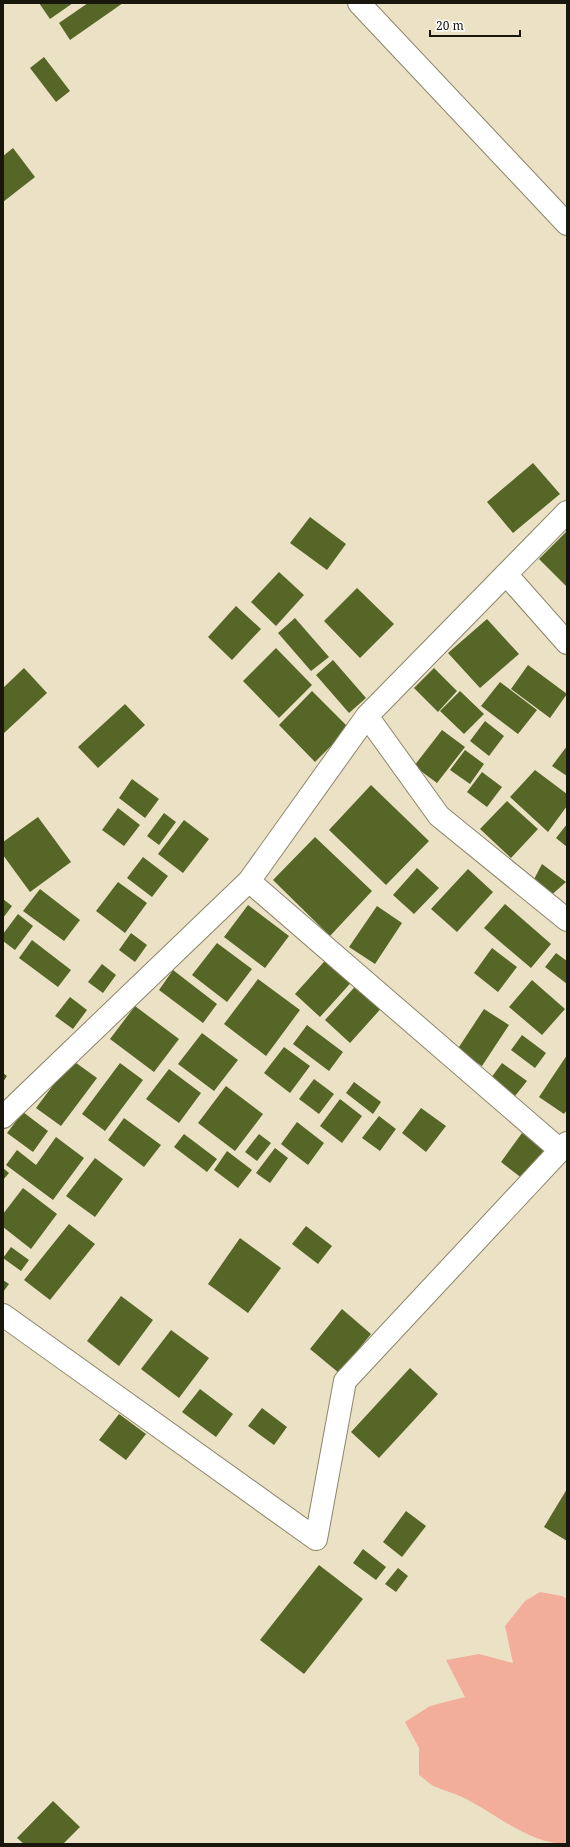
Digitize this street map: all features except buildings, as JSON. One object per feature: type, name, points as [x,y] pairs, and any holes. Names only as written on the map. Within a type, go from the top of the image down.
[{"type":"street","points":[[359,3],[567,224]]},
{"type":"street","points":[[3,1117],[249,881],[367,716],[567,512]]},
{"type":"street","points":[[506,574],[567,643]]},
{"type":"street","points":[[367,716],[439,816],[567,920]]},
{"type":"street","points":[[3,1315],[316,1539],[345,1381],[564,1146],[249,881]]},
{"type":"shaded area","points":[[540,1592],[562,1596],[567,1599],[567,1844],[553,1843],[526,1833],[462,1797],[434,1786],[419,1775],[419,1748],[405,1722],[430,1706],[465,1697],[446,1660],[479,1654],[513,1663],[505,1626],[525,1601]]}]
